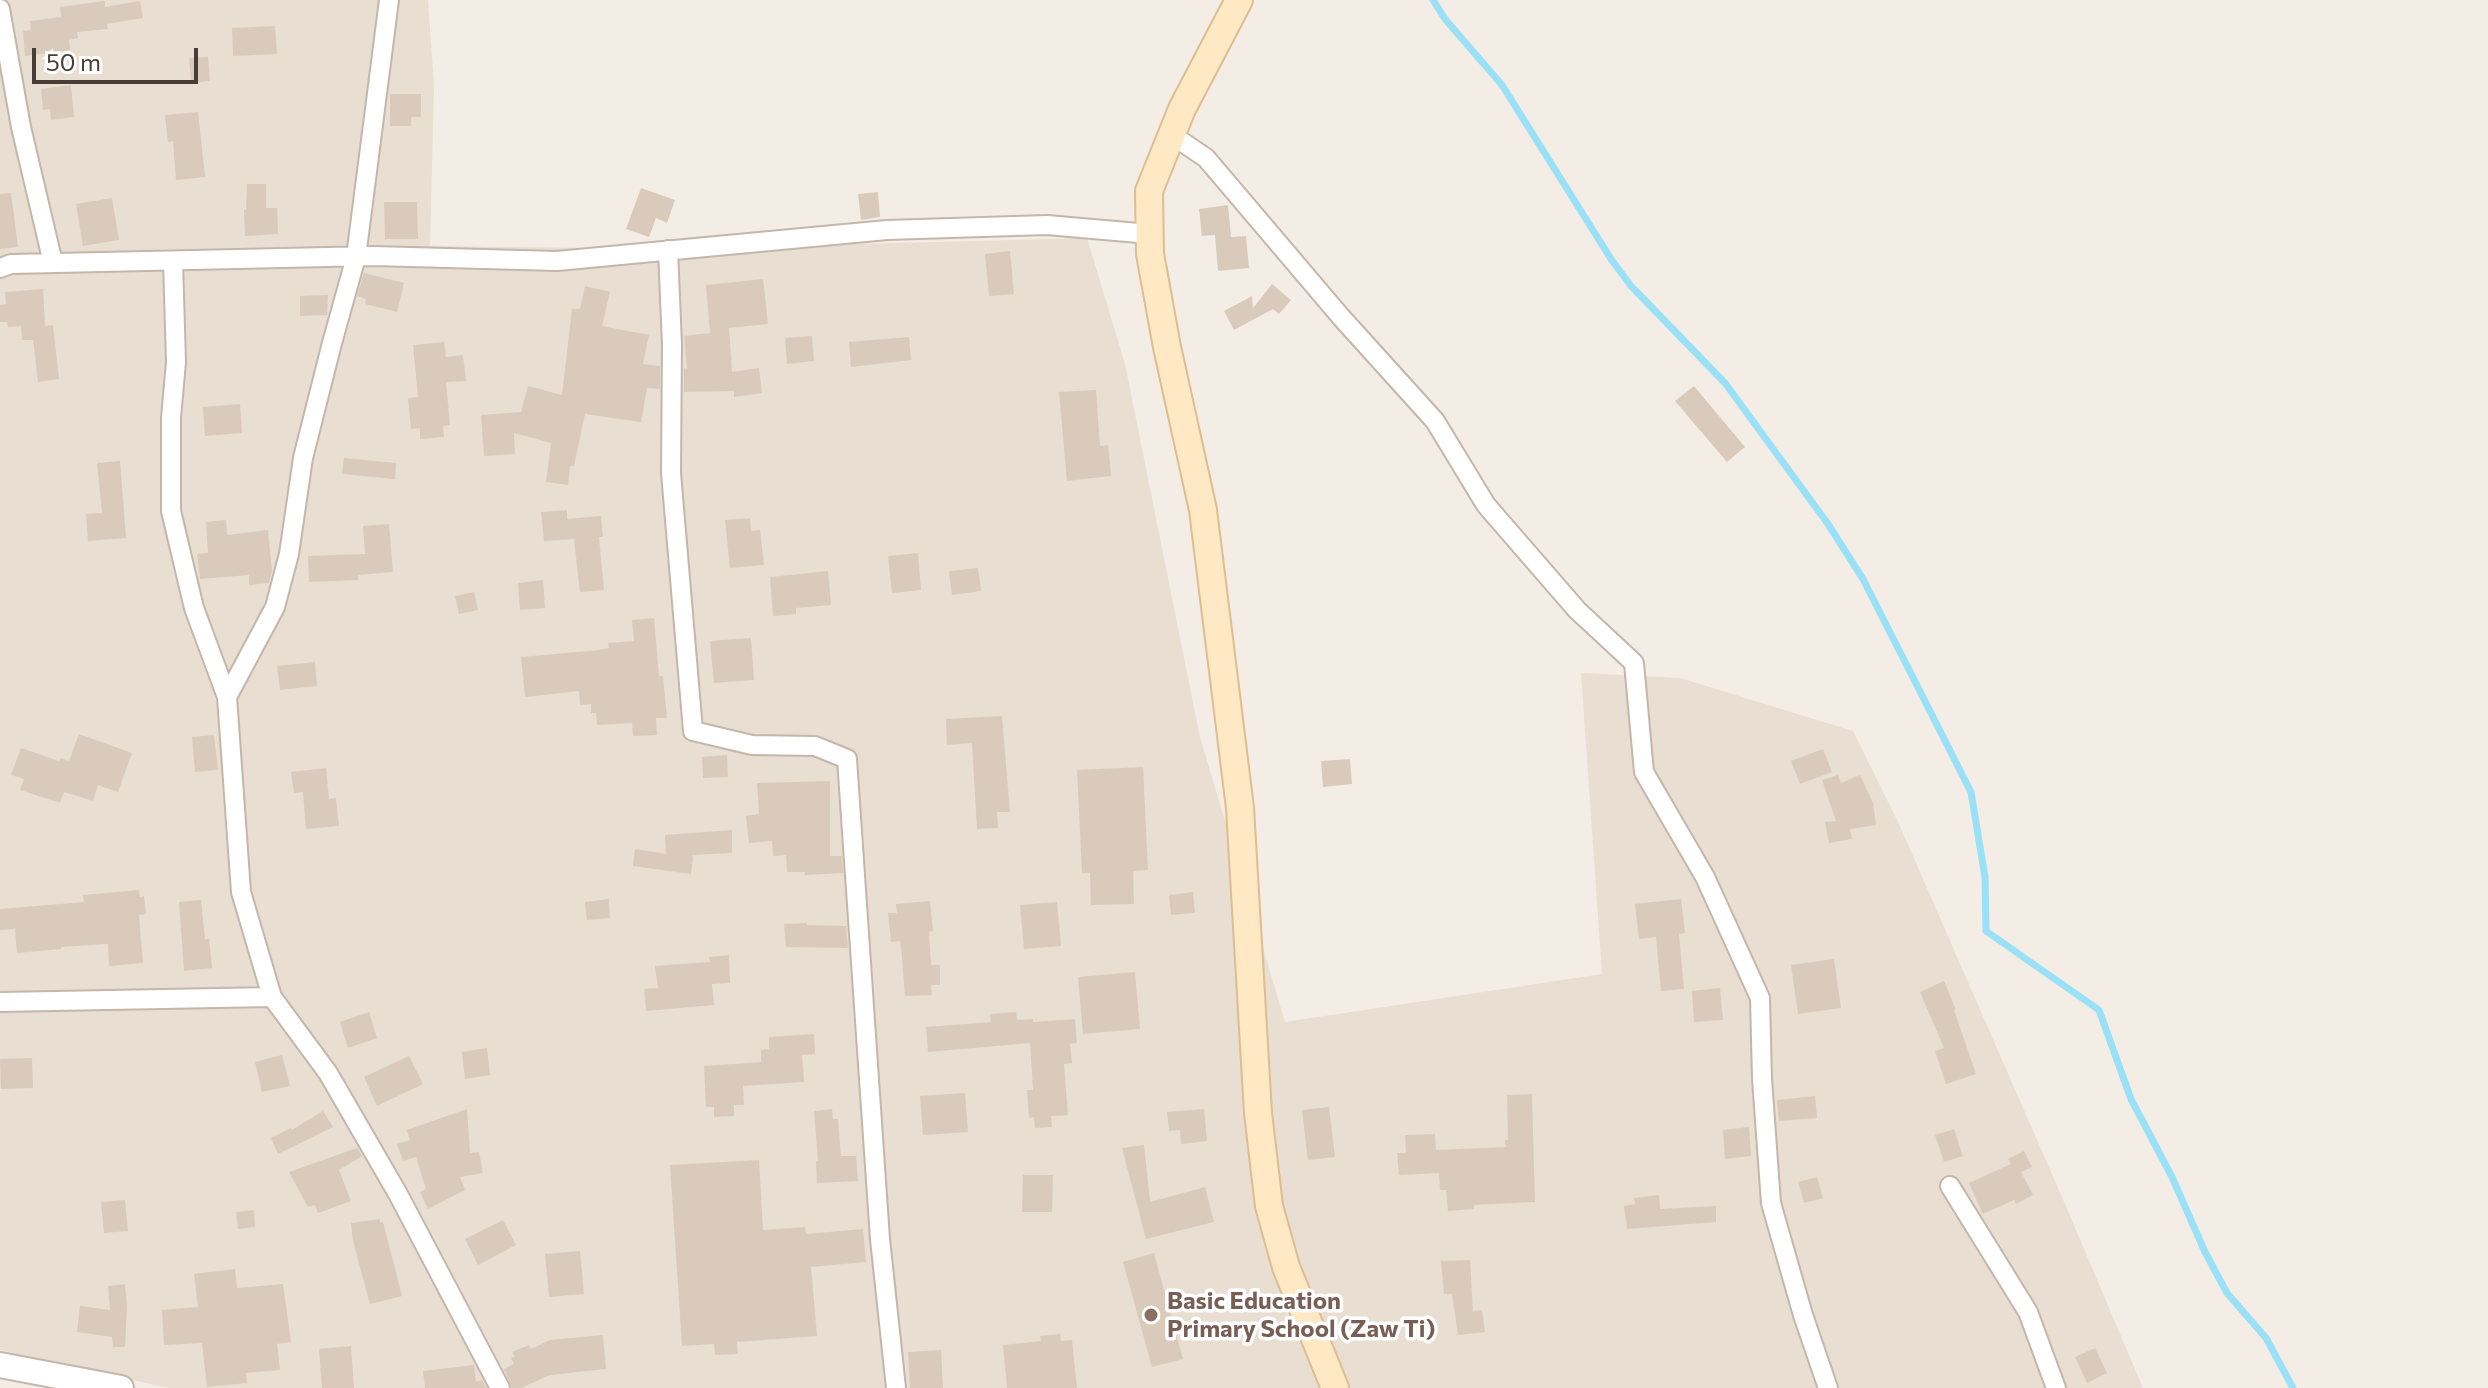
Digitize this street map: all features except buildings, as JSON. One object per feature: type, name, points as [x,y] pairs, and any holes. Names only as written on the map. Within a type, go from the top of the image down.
[{"type":"main road","points":[[1239,0],[1182,109],[1149,191],[1150,254],[1203,510],[1238,792],[1258,1113],[1269,1206],[1286,1267],[1335,1388]]},
{"type":"street","points":[[227,697],[275,607],[289,554],[303,458],[356,257],[389,0]]},
{"type":"street","points":[[0,9],[21,127],[53,263]]},
{"type":"street","points":[[1172,135],[1206,158],[1341,317],[1435,421],[1486,505],[1577,610],[1634,663],[1644,772],[1705,877],[1760,998],[1771,1203],[1828,1388]]},
{"type":"street","points":[[0,268],[11,264],[356,257],[557,261],[887,230],[1047,225],[1150,234]]},
{"type":"street","points":[[668,250],[672,345],[671,473],[693,731],[752,745],[815,746],[847,759],[880,1239],[896,1388]]},
{"type":"street","points":[[173,261],[176,362],[171,418],[171,511],[194,608],[227,697],[241,892],[272,997],[335,1086],[398,1194],[500,1388]]},
{"type":"street","points":[[0,1002],[272,997]]},
{"type":"street","points":[[1950,1186],[2028,1312],[2056,1388]]},
{"type":"street","points":[[0,1365],[121,1388]]},
{"type":"shaded area","points":[[0,0],[428,0],[434,86],[430,246],[669,249],[1087,238],[1125,364],[1200,737],[1285,1022],[1602,974],[1581,673],[1680,678],[1853,731],[1899,824],[2143,1388],[168,1388],[0,1350]]},
{"type":"waterway","points":[[1433,0],[1445,19],[1502,85],[1631,286],[1725,383],[1828,524],[1863,579],[1971,792],[1985,877],[1986,931],[2099,1010],[2131,1099],[2172,1177],[2205,1252],[2227,1293],[2266,1338],[2293,1388]]},
{"type":"place","name":"Basic Education Primary School (Zaw Ti)","points":[[1151,1315]]}]
